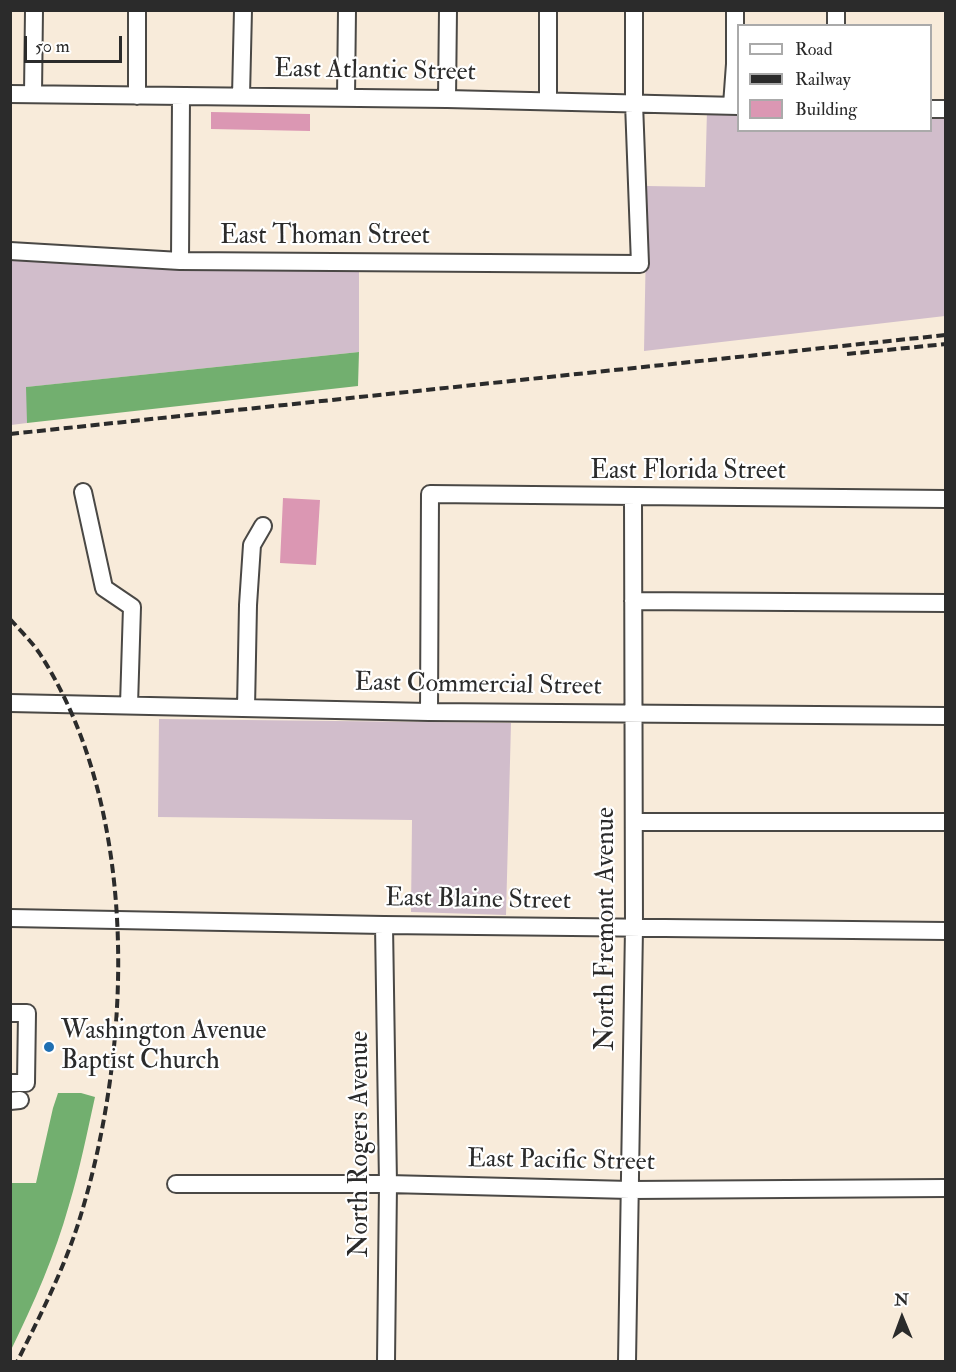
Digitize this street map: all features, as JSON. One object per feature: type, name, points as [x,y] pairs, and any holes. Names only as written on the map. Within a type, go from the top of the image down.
[{"type":"street","points":[[33,94],[34,10]]},
{"type":"street","points":[[137,10],[137,96]]},
{"type":"street","points":[[241,96],[243,10]]},
{"type":"street","points":[[346,97],[347,10]]},
{"type":"street","points":[[447,99],[448,10]]},
{"type":"street","points":[[548,10],[548,101]]},
{"type":"street","points":[[634,10],[634,103]]},
{"type":"street","points":[[735,10],[735,106]]},
{"type":"street","name":"East Atlantic Street","points":[[10,94],[346,97],[735,106]]},
{"type":"street","points":[[180,261],[181,97]]},
{"type":"street","name":"East Thoman Street","points":[[10,251],[180,261],[640,264],[634,103]]},
{"type":"street","points":[[82,492],[104,588],[132,607],[129,705]]},
{"type":"street","name":"East Florida Street","points":[[429,712],[430,494],[945,499]]},
{"type":"street","name":"North Fremont Avenue","points":[[627,1362],[634,822],[633,497]]},
{"type":"street","points":[[246,708],[252,544],[263,526]]},
{"type":"street","points":[[633,601],[945,603]]},
{"type":"street","name":"East Commercial Street","points":[[10,703],[429,712],[945,716]]},
{"type":"street","points":[[634,822],[945,822]]},
{"type":"street","name":"East Blaine Street","points":[[10,918],[945,931]]},
{"type":"street","name":"North Rogers Avenue","points":[[384,925],[388,1184],[386,1362]]},
{"type":"street","points":[[10,1013],[27,1012],[26,1083],[10,1083]]},
{"type":"street","name":"East Pacific Street","points":[[176,1184],[388,1184],[630,1190],[945,1188]]},
{"type":"shaded area","points":[[707,110],[737,111],[737,132],[932,132],[932,115],[945,115],[945,316],[644,351],[647,186],[705,187]]},
{"type":"shaded area","points":[[11,260],[359,268],[359,352],[27,387],[27,423],[11,425]]},
{"type":"shaded area","points":[[159,719],[511,723],[506,915],[411,912],[412,820],[158,817]]},
{"type":"green space","points":[[359,352],[358,386],[27,423],[26,387]]},
{"type":"green space","points":[[58,1093],[81,1093],[95,1097],[73,1192],[63,1224],[43,1279],[11,1350],[11,1183],[36,1183]]},
{"type":"building","points":[[211,112],[310,114],[310,131],[211,129]]},
{"type":"building","points":[[283,498],[320,500],[316,565],[280,563]]},
{"type":"railway","points":[[10,434],[946,335]]},
{"type":"railway","points":[[847,354],[946,344]]},
{"type":"railway","points":[[10,619],[40,654],[73,716],[96,784],[111,857],[118,932],[117,1007],[110,1082],[97,1153],[79,1221],[66,1257],[17,1362]]},
{"type":"place","name":"Washington Avenue Baptist Church","points":[[49,1047]]}]
